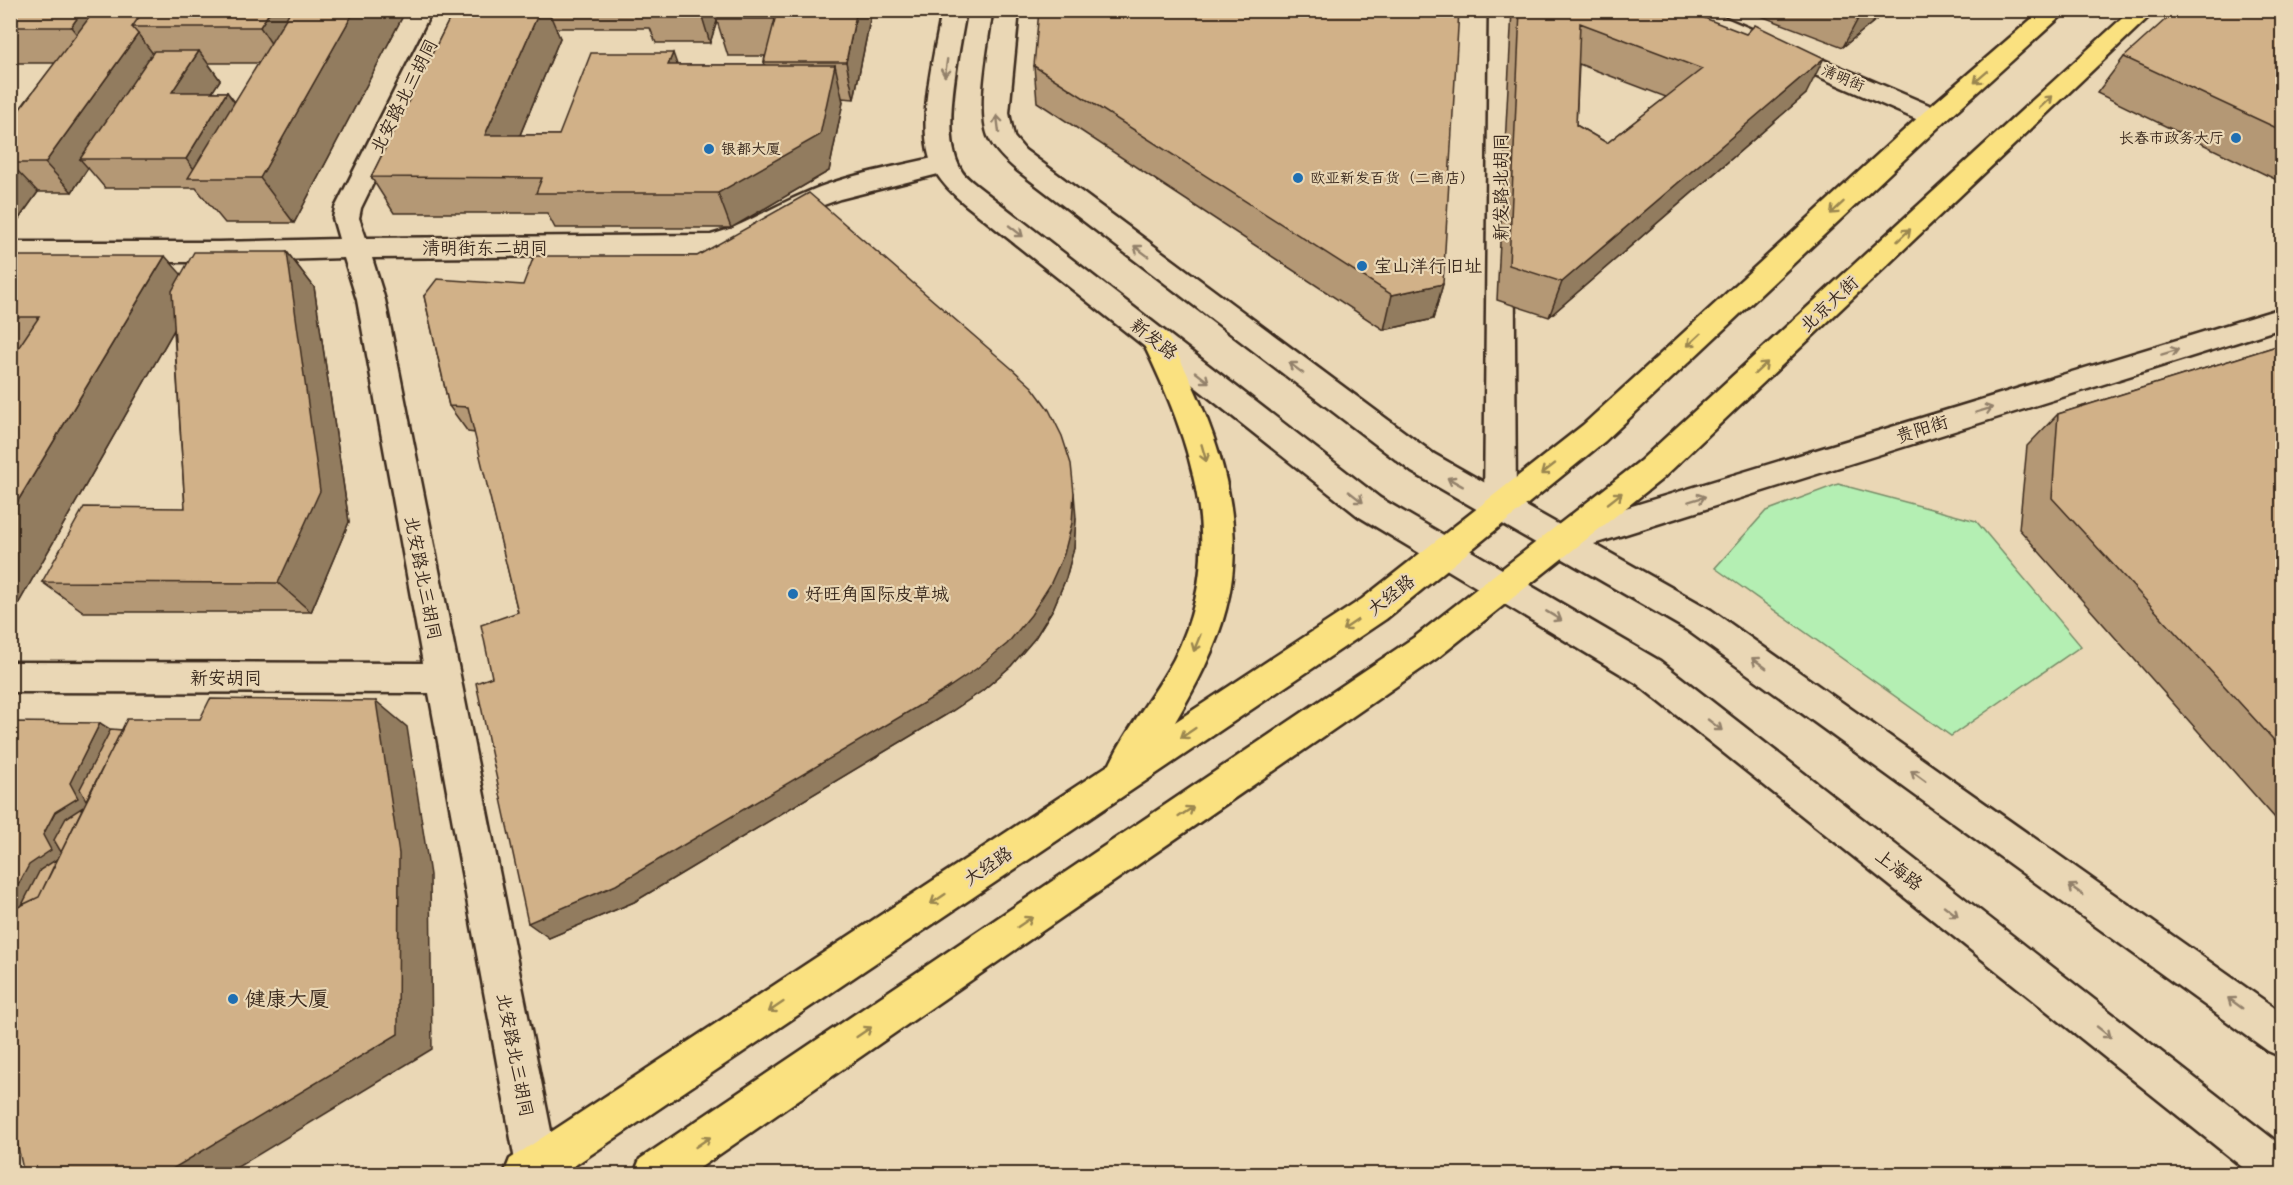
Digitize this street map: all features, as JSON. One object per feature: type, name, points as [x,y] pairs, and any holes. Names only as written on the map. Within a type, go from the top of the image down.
[{"type":"main road","points":[[1446,551],[1594,433],[1934,117],[2057,10]]},
{"type":"main road","name":"北京大街","points":[[1504,586],[1651,470],[2145,10]]},
{"type":"main road","points":[[1119,778],[1163,712],[1194,650],[1210,608],[1218,563],[1218,521],[1207,463],[1182,391],[1156,341]]},
{"type":"main road","name":"大经路","points":[[531,1170],[1374,609],[1446,551]]},
{"type":"main road","points":[[655,1174],[1428,646],[1504,586]]},
{"type":"street","name":"北安路北三胡同","points":[[447,10],[345,218],[371,300],[531,1170]]},
{"type":"street","name":"新发路","points":[[954,10],[939,117],[940,144],[945,164],[958,183],[975,199],[1369,507],[1504,586]]},
{"type":"street","points":[[1007,10],[997,117],[1000,136],[1012,153],[1422,463],[1699,620],[2283,1037]]},
{"type":"street","name":"新发路北胡同","points":[[1500,507],[1501,10]]},
{"type":"street","name":"清明街","points":[[1686,10],[1934,117]]},
{"type":"street","name":"清明街东二胡同","points":[[10,252],[218,252],[355,248],[711,245],[743,236],[812,200],[833,192],[945,164]]},
{"type":"street","name":"贵阳街","points":[[1561,541],[2283,318]]},
{"type":"street","name":"上海路","points":[[1504,586],[1648,672],[2283,1172]]},
{"type":"street","name":"新安胡同","points":[[10,677],[442,678]]},
{"type":"green space","points":[[1838,484],[1976,521],[2081,646],[1951,736],[1715,568],[1766,511]]},
{"type":"building","points":[[10,10],[83,10],[71,27],[10,27]]},
{"type":"building","points":[[95,10],[144,10],[132,27],[138,34],[45,163],[10,163],[10,122]]},
{"type":"building","points":[[144,10],[271,10],[260,27],[132,27]]},
{"type":"building","points":[[291,10],[355,10],[260,178],[188,178]]},
{"type":"building","points":[[454,10],[540,10],[485,135],[559,135],[591,53],[673,53],[668,65],[835,65],[820,135],[718,193],[536,193],[542,178],[371,177]]},
{"type":"building","points":[[719,10],[857,10],[846,62],[764,62],[775,19],[716,19]]},
{"type":"building","name":"欧亚新发百货（二商店）","points":[[1039,10],[1459,10],[1443,284],[1392,295],[1034,66]]},
{"type":"building","points":[[1520,10],[1684,10],[1746,34],[1755,25],[1824,58],[1562,282],[1509,265]],"holes":[[[1580,23],[1702,69],[1607,143],[1576,125]]]},
{"type":"building","points":[[1840,10],[1867,10],[1859,17]]},
{"type":"building","points":[[2176,10],[2283,10],[2283,131],[2124,57]]},
{"type":"building","points":[[154,51],[199,51],[172,92],[227,92],[186,159],[80,159]]},
{"type":"building","name":"好旺角国际皮草城","points":[[809,193],[1010,367],[1032,387],[1049,410],[1062,436],[1071,464],[1074,493],[1072,523],[1064,554],[1050,585],[1031,615],[1007,644],[976,669],[942,692],[616,885],[528,923],[476,683],[492,677],[481,625],[518,612],[468,407],[449,406],[424,296],[437,279],[523,285],[534,256],[697,256]]},
{"type":"building","points":[[194,252],[287,252],[320,491],[278,583],[42,582],[84,507],[185,508],[172,291]]},
{"type":"building","points":[[10,256],[165,256],[10,514],[10,360],[39,317],[10,317]]},
{"type":"building","points":[[2283,344],[2283,750],[2052,498],[2058,414]]},
{"type":"building","name":"健康大厦","points":[[210,699],[376,701],[399,854],[398,1034],[164,1174],[24,1174],[10,1111],[10,911],[39,897],[127,719],[200,719]]},
{"type":"building","points":[[10,722],[100,723],[70,783],[78,798],[55,812],[43,835],[51,850],[29,865],[10,900]]},
{"type":"building","points":[[111,729],[122,730],[86,800],[80,789]]},
{"type":"building","points":[[83,807],[61,852],[54,840],[66,818]]},
{"type":"building","points":[[57,859],[39,897],[22,905],[40,870]]},
{"type":"place","name":"长春市政务大厅","points":[[2236,138]]},
{"type":"place","name":"银都大厦","points":[[709,149]]},
{"type":"place","name":"欧亚新发百货（二商店）","points":[[1298,178]]},
{"type":"place","name":"宝山洋行旧址","points":[[1362,266]]},
{"type":"place","name":"好旺角国际皮草城","points":[[793,594]]},
{"type":"place","name":"健康大厦","points":[[233,999]]}]
